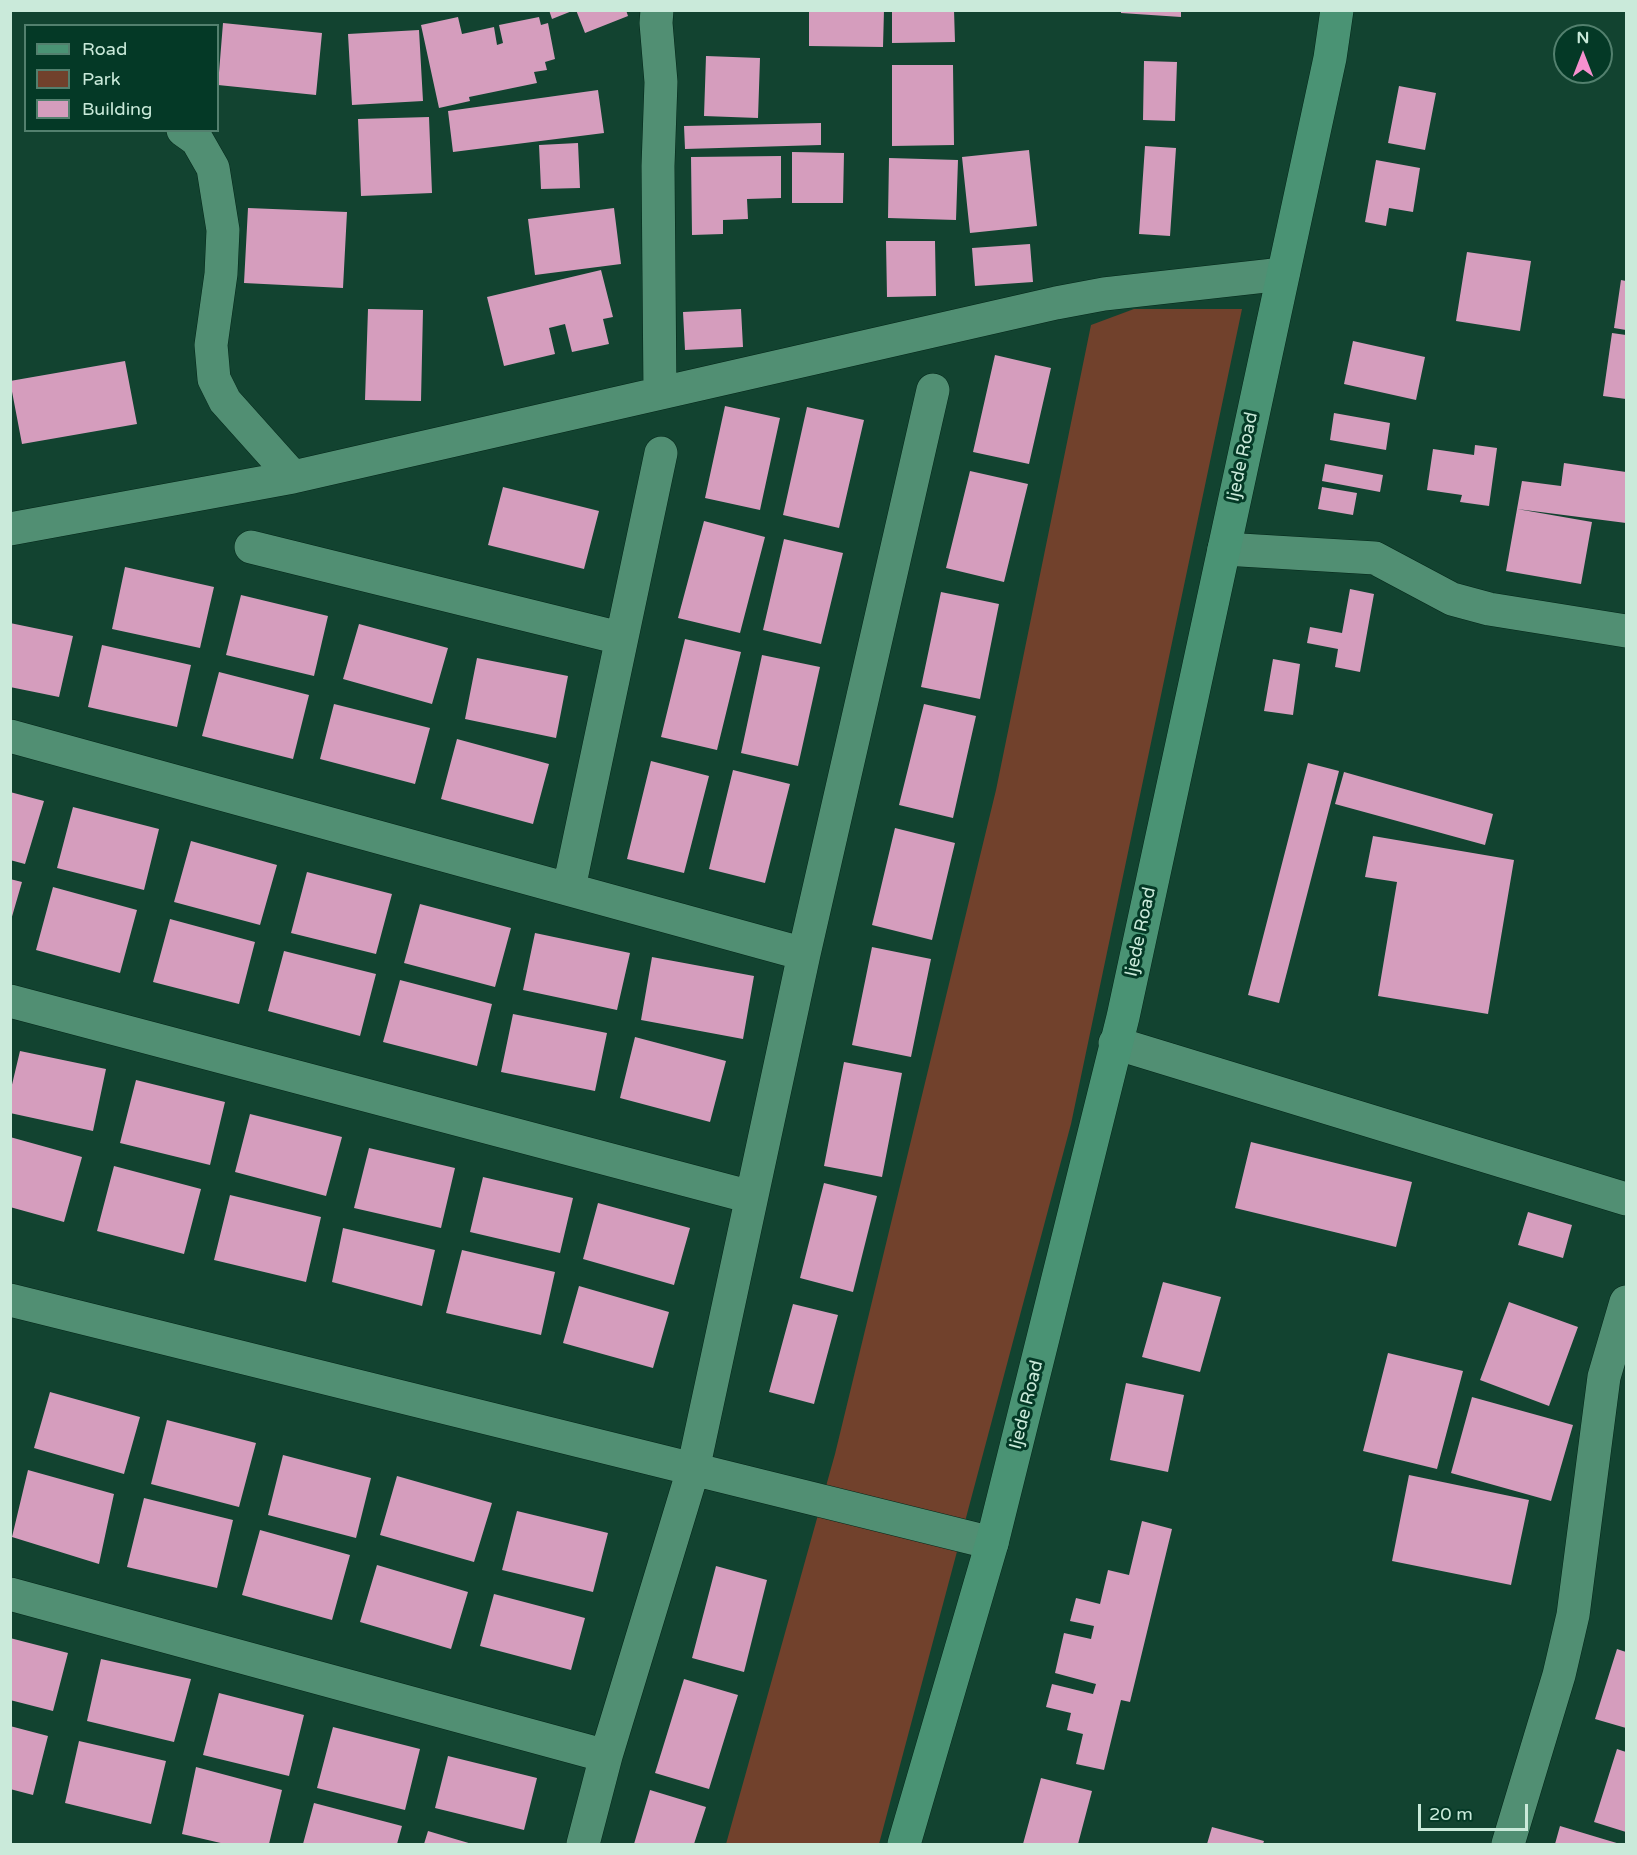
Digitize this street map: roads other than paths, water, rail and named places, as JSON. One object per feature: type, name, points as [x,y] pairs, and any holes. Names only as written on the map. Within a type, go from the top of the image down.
[{"type":"main road","name":"Ijede Road","points":[[904,1845],[992,1543],[1115,1043],[1330,58],[1337,10]]},
{"type":"street","points":[[657,10],[661,82],[658,166],[660,393]]},
{"type":"street","points":[[186,132],[197,140],[213,168],[224,230],[221,274],[211,345],[214,379],[225,401],[292,477]]},
{"type":"street","points":[[10,529],[292,477],[1066,301],[1104,294],[1283,274]]},
{"type":"street","points":[[583,1845],[606,1756],[693,1470],[804,954],[933,390]]},
{"type":"street","points":[[569,888],[620,638],[661,453]]},
{"type":"street","points":[[251,547],[620,638]]},
{"type":"street","points":[[1224,549],[1375,558],[1452,599],[1490,609],[1626,631]]},
{"type":"street","points":[[10,736],[804,954]]},
{"type":"street","points":[[10,1001],[751,1197]]},
{"type":"street","points":[[1115,1043],[1626,1199]]},
{"type":"street","points":[[10,1300],[992,1543]]},
{"type":"street","points":[[1508,1845],[1558,1675],[1573,1615],[1604,1377],[1626,1302]]},
{"type":"street","points":[[10,1594],[606,1756]]}]
